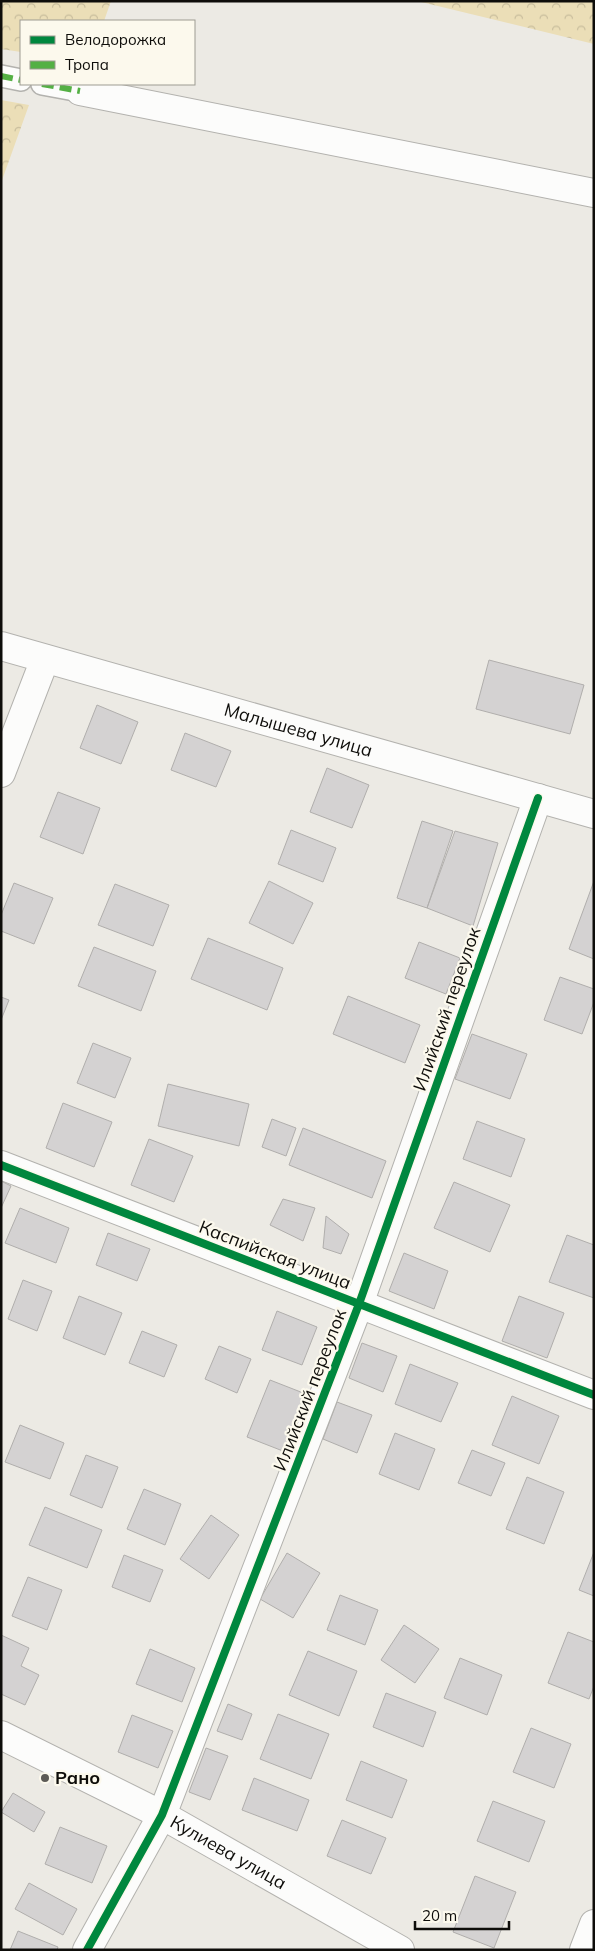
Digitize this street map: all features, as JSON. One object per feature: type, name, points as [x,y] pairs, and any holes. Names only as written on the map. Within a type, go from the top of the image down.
[{"type":"street","points":[[1,76],[20,80]]},
{"type":"street","points":[[47,85],[594,193]]},
{"type":"street","name":"Малышева улица","points":[[1,646],[594,814]]},
{"type":"street","points":[[1,773],[44,659]]},
{"type":"street","name":"Илийский переулок","points":[[87,1950],[162,1815],[359,1304],[538,798]]},
{"type":"street","name":"Каспийская улица","points":[[1,1165],[594,1395]]},
{"type":"street","name":"Кулиева улица","points":[[1,1735],[162,1815],[400,1950]]},
{"type":"street","points":[[584,1950],[594,1924]]},
{"type":"green space","points":[[1,1],[111,1],[104,20],[20,20],[20,52],[1,49]]},
{"type":"green space","points":[[417,1],[594,1],[594,44]]},
{"type":"green space","points":[[1,100],[29,105],[1,183]]},
{"type":"building","points":[[489,660],[584,685],[570,734],[476,709]]},
{"type":"building","points":[[97,705],[138,722],[121,764],[80,748]]},
{"type":"building","points":[[185,733],[231,751],[216,787],[171,770]]},
{"type":"building","points":[[327,768],[369,785],[352,828],[310,812]]},
{"type":"building","points":[[58,792],[100,808],[83,854],[40,837]]},
{"type":"building","points":[[422,821],[453,831],[427,908],[397,898]]},
{"type":"building","points":[[291,830],[336,848],[323,882],[278,864]]},
{"type":"building","points":[[455,831],[498,843],[473,926],[427,908]]},
{"type":"building","points":[[269,881],[313,903],[293,944],[249,923]]},
{"type":"building","points":[[594,881],[594,959],[569,949]]},
{"type":"building","points":[[14,883],[53,898],[34,944],[1,931],[1,915]]},
{"type":"building","points":[[115,884],[169,905],[153,946],[98,925]]},
{"type":"building","points":[[208,938],[283,968],[267,1010],[191,979]]},
{"type":"building","points":[[419,942],[460,958],[446,994],[405,978]]},
{"type":"building","points":[[94,947],[156,971],[141,1011],[78,986]]},
{"type":"building","points":[[560,977],[594,989],[594,1002],[582,1034],[544,1020]]},
{"type":"building","points":[[348,996],[420,1025],[405,1063],[333,1034]]},
{"type":"building","points":[[1,997],[9,1000],[1,1020]]},
{"type":"building","points":[[472,1034],[527,1054],[510,1099],[455,1079]]},
{"type":"building","points":[[93,1043],[131,1058],[115,1098],[77,1083]]},
{"type":"building","points":[[168,1084],[249,1104],[239,1146],[158,1126]]},
{"type":"building","points":[[63,1103],[112,1122],[94,1167],[46,1148]]},
{"type":"building","points":[[272,1119],[296,1128],[286,1156],[262,1147]]},
{"type":"building","points":[[477,1121],[525,1139],[511,1177],[463,1159]]},
{"type":"building","points":[[303,1128],[386,1161],[372,1198],[289,1165]]},
{"type":"building","points":[[149,1139],[193,1156],[174,1202],[131,1185]]},
{"type":"building","points":[[1,1181],[11,1186],[1,1208]]},
{"type":"building","points":[[454,1182],[510,1205],[490,1252],[434,1228]]},
{"type":"building","points":[[283,1199],[315,1208],[303,1241],[270,1225]]},
{"type":"building","points":[[20,1208],[69,1228],[56,1263],[5,1243]]},
{"type":"building","points":[[326,1216],[349,1234],[341,1254],[323,1248]]},
{"type":"building","points":[[108,1233],[150,1249],[137,1281],[96,1265]]},
{"type":"building","points":[[567,1235],[594,1245],[594,1298],[549,1282]]},
{"type":"building","points":[[404,1253],[448,1271],[434,1309],[389,1291]]},
{"type":"building","points":[[23,1280],[52,1291],[37,1331],[8,1319]]},
{"type":"building","points":[[79,1296],[122,1313],[105,1355],[63,1338]]},
{"type":"building","points":[[519,1296],[564,1313],[547,1358],[502,1341]]},
{"type":"building","points":[[277,1311],[317,1327],[302,1365],[262,1350]]},
{"type":"building","points":[[142,1331],[177,1345],[164,1377],[129,1363]]},
{"type":"building","points":[[362,1343],[397,1356],[383,1392],[349,1378]]},
{"type":"building","points":[[219,1346],[251,1359],[237,1393],[205,1379]]},
{"type":"building","points":[[410,1364],[458,1383],[441,1422],[395,1404]]},
{"type":"building","points":[[270,1380],[311,1396],[288,1453],[247,1437]]},
{"type":"building","points":[[512,1396],[559,1416],[539,1464],[492,1445]]},
{"type":"building","points":[[337,1402],[372,1415],[357,1453],[323,1439]]},
{"type":"building","points":[[20,1425],[64,1443],[50,1479],[5,1462]]},
{"type":"building","points":[[395,1433],[435,1449],[419,1490],[379,1474]]},
{"type":"building","points":[[472,1450],[505,1463],[491,1496],[458,1483]]},
{"type":"building","points":[[86,1455],[118,1467],[102,1508],[70,1495]]},
{"type":"building","points":[[527,1477],[564,1492],[544,1544],[506,1529]]},
{"type":"building","points":[[144,1489],[181,1504],[165,1545],[127,1529]]},
{"type":"building","points":[[45,1507],[102,1530],[87,1568],[29,1545]]},
{"type":"building","points":[[211,1515],[239,1535],[209,1579],[180,1559]]},
{"type":"building","points":[[594,1552],[594,1596],[579,1590]]},
{"type":"building","points":[[287,1553],[320,1573],[293,1618],[260,1599]]},
{"type":"building","points":[[124,1555],[163,1570],[150,1602],[112,1587]]},
{"type":"building","points":[[28,1577],[62,1590],[47,1630],[12,1616]]},
{"type":"building","points":[[340,1595],[378,1610],[365,1645],[327,1630]]},
{"type":"building","points":[[404,1625],[439,1649],[415,1683],[381,1660]]},
{"type":"building","points":[[568,1632],[594,1642],[594,1686],[589,1699],[548,1683]]},
{"type":"building","points":[[1,1635],[29,1648],[21,1666],[39,1675],[25,1705],[1,1694]]},
{"type":"building","points":[[150,1649],[195,1668],[182,1702],[136,1684]]},
{"type":"building","points":[[308,1651],[357,1671],[339,1716],[289,1695]]},
{"type":"building","points":[[460,1658],[502,1675],[487,1715],[444,1698]]},
{"type":"building","points":[[386,1693],[436,1712],[423,1747],[373,1727]]},
{"type":"building","points":[[228,1704],[252,1714],[242,1740],[217,1731]]},
{"type":"building","points":[[278,1714],[329,1734],[311,1779],[260,1759]]},
{"type":"building","points":[[132,1715],[173,1731],[158,1768],[118,1752]]},
{"type":"building","points":[[531,1728],[571,1744],[554,1788],[513,1772]]},
{"type":"building","points":[[206,1748],[228,1756],[210,1800],[189,1792]]},
{"type":"building","points":[[361,1761],[407,1780],[392,1818],[346,1800]]},
{"type":"building","points":[[254,1778],[309,1800],[297,1831],[242,1810]]},
{"type":"building","points":[[13,1793],[45,1812],[34,1832],[1,1812]]},
{"type":"building","points":[[493,1801],[545,1821],[529,1862],[477,1841]]},
{"type":"building","points":[[342,1820],[386,1838],[371,1874],[327,1856]]},
{"type":"building","points":[[60,1827],[107,1846],[92,1883],[45,1864]]},
{"type":"building","points":[[475,1876],[516,1892],[494,1948],[453,1932]]},
{"type":"building","points":[[29,1883],[77,1909],[63,1935],[15,1909]]},
{"type":"building","points":[[18,1931],[58,1947],[57,1950],[10,1950]]},
{"type":"marked path","points":[[1,76],[20,80]]},
{"type":"marked path","points":[[47,85],[80,91]]},
{"type":"cycle path","points":[[87,1950],[162,1815],[359,1304],[538,798]]},
{"type":"cycle path","points":[[1,1165],[594,1395]]},
{"type":"place","name":"Рано","points":[[45,1778]]}]
